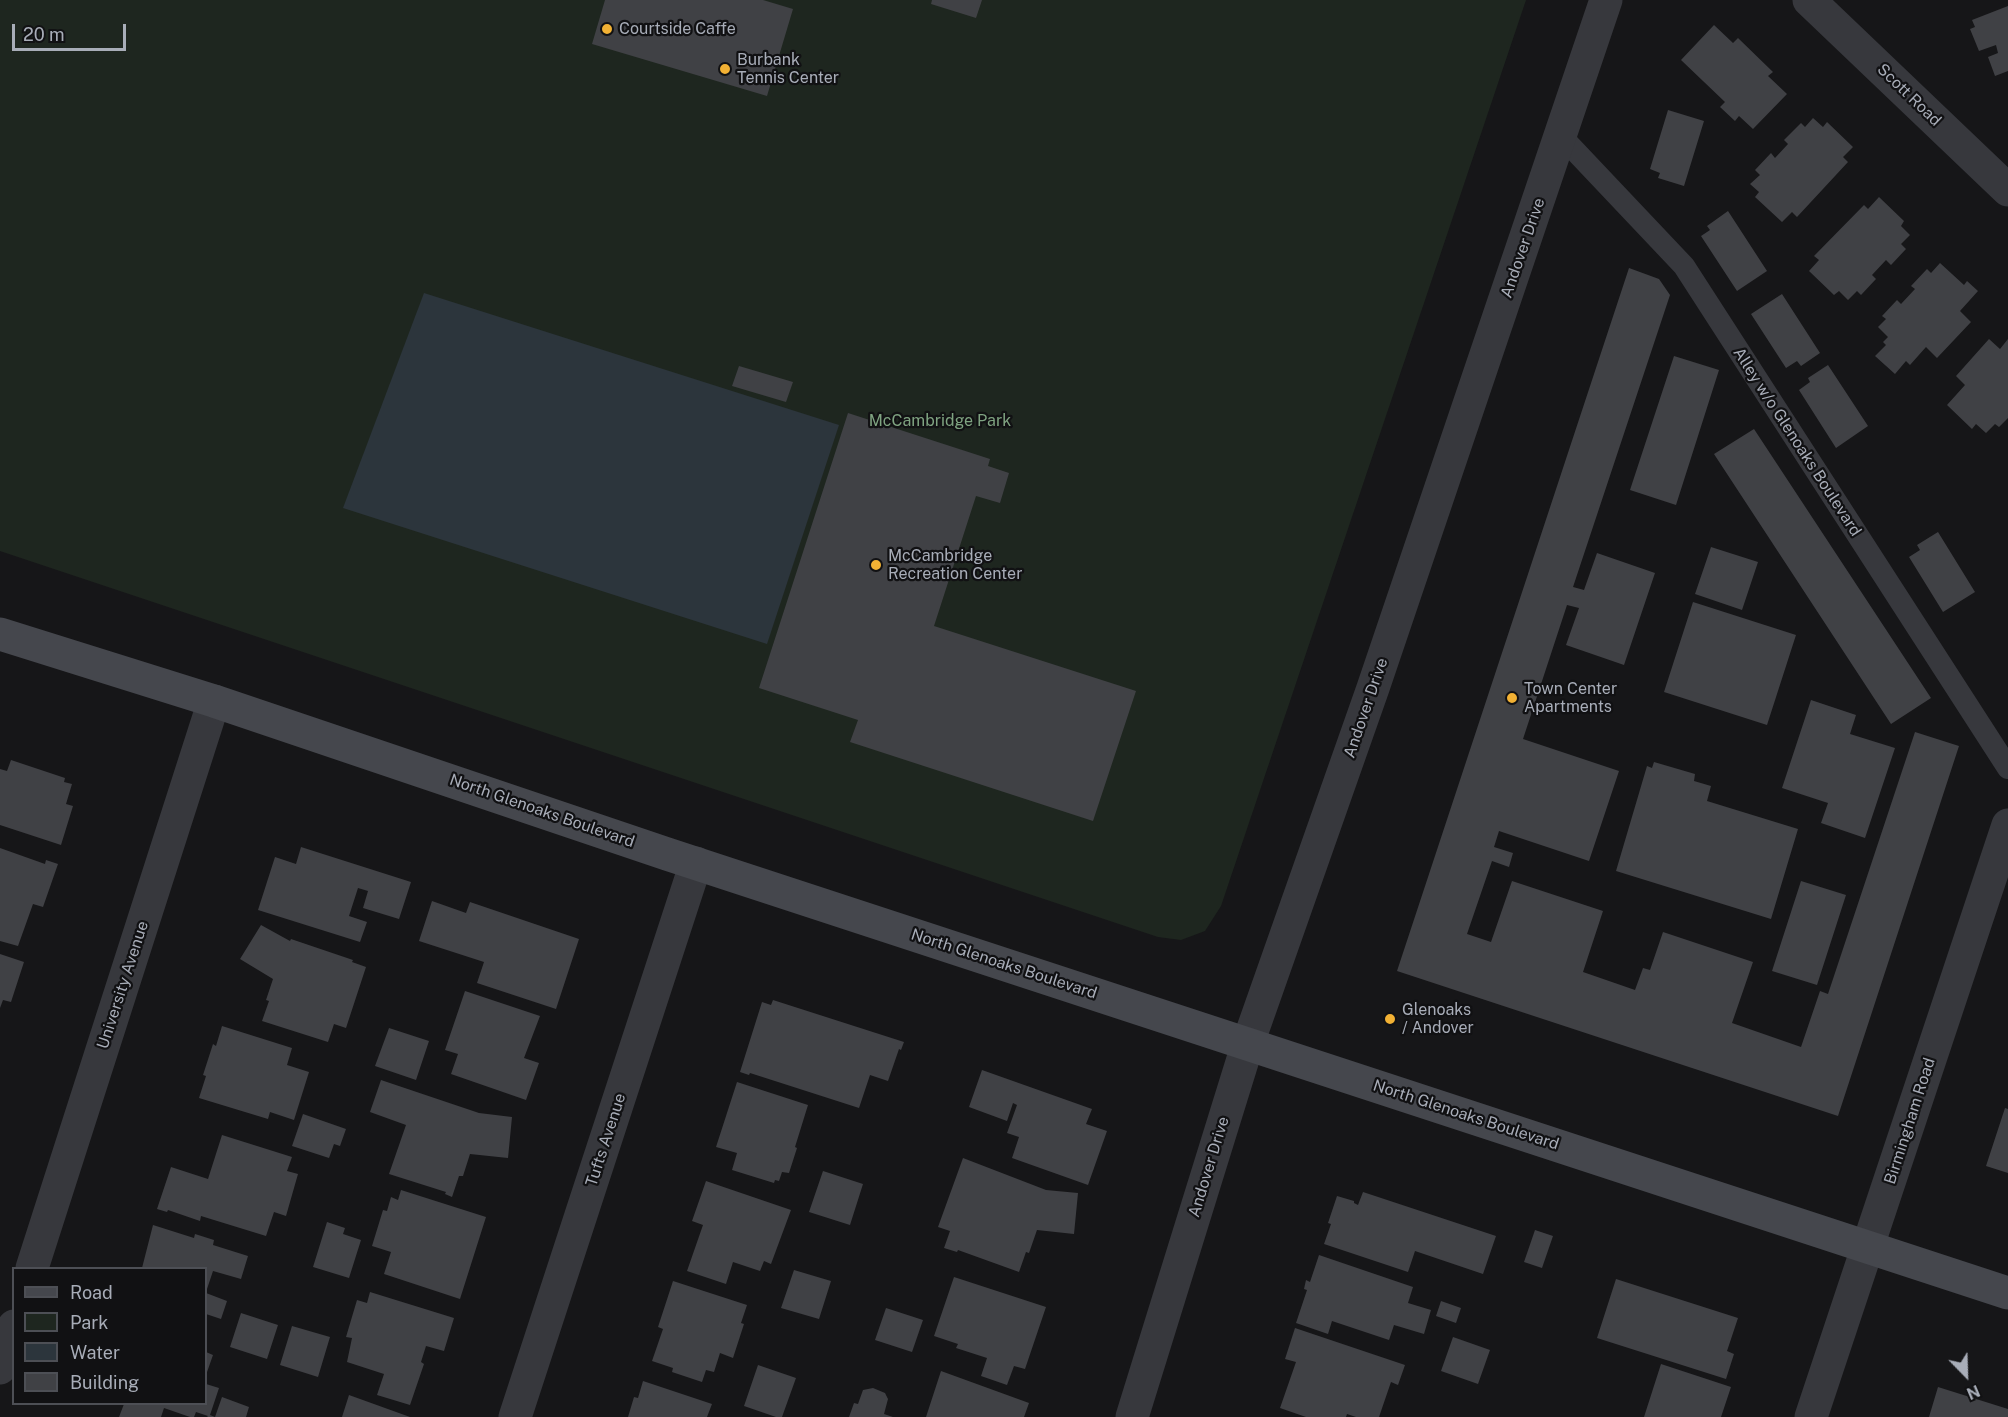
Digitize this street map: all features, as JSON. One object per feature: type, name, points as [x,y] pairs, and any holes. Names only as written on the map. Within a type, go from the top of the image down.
[{"type":"main road","name":"North Glenoaks Boulevard","points":[[0,634],[214,701],[696,863],[2008,1293]]},
{"type":"street","name":"Andover Drive","points":[[1132,1417],[1248,1043],[1377,676],[1606,0]]},
{"type":"street","name":"Scott Road","points":[[1809,0],[2008,190]]},
{"type":"street","name":"University Avenue","points":[[33,1267],[214,701]]},
{"type":"street","name":"Birmingham Road","points":[[1811,1417],[2008,825]]},
{"type":"street","name":"Tufts Avenue","points":[[515,1417],[696,863]]},
{"type":"street","points":[[0,1368],[12,1332]]},
{"type":"lane","name":"Alley w/o Glenoaks Boulevard","points":[[1561,136],[1684,266],[2008,768]]},
{"type":"green space","name":"McCambridge Park","points":[[0,0],[1526,0],[1221,906],[1205,931],[1181,940],[1158,937],[0,551]]},
{"type":"water","points":[[424,293],[839,425],[767,644],[343,508]]},
{"type":"building","name":"Burbank Tennis Center","points":[[605,0],[763,0],[793,9],[767,96],[592,44]]},
{"type":"building","points":[[932,0],[982,0],[976,18],[931,4]]},
{"type":"building","points":[[2008,6],[2008,71],[1995,76],[1988,57],[1998,53],[1996,45],[1979,51],[1970,29],[1975,27],[1972,20]]},
{"type":"building","points":[[1714,25],[1733,43],[1738,38],[1773,72],[1768,76],[1787,94],[1753,129],[1739,116],[1735,121],[1720,107],[1725,102],[1681,60]]},
{"type":"building","points":[[1668,110],[1704,121],[1684,186],[1658,178],[1660,173],[1650,169]]},
{"type":"building","points":[[1813,118],[1823,127],[1827,122],[1853,147],[1843,157],[1848,162],[1797,217],[1792,212],[1782,222],[1755,197],[1759,192],[1750,184],[1760,175],[1755,170],[1771,153],[1775,158],[1788,144],[1784,140],[1801,123],[1805,127]]},
{"type":"building","points":[[1879,197],[1904,221],[1901,226],[1910,235],[1901,244],[1906,249],[1891,265],[1886,260],[1872,275],[1876,279],[1861,295],[1857,291],[1848,300],[1839,291],[1834,295],[1809,271],[1819,260],[1814,256],[1864,205],[1868,209]]},
{"type":"building","points":[[1728,211],[1767,271],[1737,291],[1701,236],[1710,230],[1707,226]]},
{"type":"building","points":[[1940,263],[1964,285],[1967,281],[1978,291],[1960,311],[1971,322],[1937,358],[1926,347],[1910,365],[1906,361],[1895,374],[1875,356],[1886,345],[1883,342],[1888,337],[1878,327],[1886,319],[1882,316],[1897,300],[1901,304],[1915,289],[1911,286],[1927,269],[1931,273]]},
{"type":"building","name":"Town Center Apartments","points":[[1629,268],[1659,279],[1670,295],[1573,587],[1584,590],[1597,553],[1655,573],[1624,665],[1566,645],[1579,608],[1567,605],[1523,739],[1619,771],[1589,861],[1499,831],[1494,847],[1513,853],[1509,867],[1492,861],[1467,934],[1491,942],[1512,881],[1603,911],[1583,972],[1635,990],[1643,968],[1650,970],[1663,932],[1753,962],[1732,1023],[1801,1047],[1820,991],[1828,994],[1915,732],[1959,746],[1838,1116],[1397,971]]},
{"type":"building","points":[[1782,294],[1820,353],[1801,366],[1797,361],[1786,368],[1751,314]]},
{"type":"building","points":[[1989,339],[2000,349],[2008,339],[2008,418],[1999,427],[1995,424],[1986,433],[1976,424],[1972,429],[1947,405],[1965,385],[1956,376]]},
{"type":"building","points":[[1674,356],[1719,370],[1676,505],[1630,490]]},
{"type":"building","points":[[1828,365],[1868,426],[1836,448],[1799,390],[1810,382],[1808,378]]},
{"type":"building","points":[[739,366],[793,382],[786,402],[732,386]]},
{"type":"building","name":"McCambridge Recreation Center","points":[[848,413],[990,459],[988,466],[1009,473],[1000,503],[976,496],[934,626],[1136,691],[1093,821],[850,742],[858,720],[759,688]]},
{"type":"building","points":[[1754,429],[1931,698],[1891,724],[1714,454]]},
{"type":"building","points":[[1938,532],[1975,592],[1943,612],[1909,557],[1920,550],[1917,545]]},
{"type":"building","points":[[1711,547],[1758,562],[1742,610],[1695,594]]},
{"type":"building","points":[[1693,602],[1796,635],[1767,725],[1664,692]]},
{"type":"building","points":[[1811,700],[1856,715],[1850,734],[1895,748],[1865,838],[1821,823],[1828,803],[1782,788]]},
{"type":"building","points":[[11,760],[65,778],[64,782],[72,784],[66,804],[73,806],[61,845],[0,825],[0,769],[7,771]]},
{"type":"building","points":[[1654,762],[1695,774],[1694,781],[1711,786],[1707,801],[1798,829],[1771,919],[1616,871],[1647,766],[1652,768]]},
{"type":"building","points":[[301,847],[411,882],[399,919],[363,908],[368,891],[358,888],[349,916],[367,922],[360,942],[258,910],[275,857],[296,864]]},
{"type":"building","points":[[0,848],[45,864],[46,860],[58,864],[43,907],[33,904],[18,946],[0,941]]},
{"type":"building","points":[[1801,881],[1846,895],[1817,985],[1772,971]]},
{"type":"building","points":[[432,901],[466,913],[470,902],[579,939],[556,1009],[477,983],[484,962],[419,941]]},
{"type":"building","points":[[261,925],[290,941],[291,939],[353,960],[352,962],[366,967],[346,1028],[334,1024],[328,1042],[262,1021],[273,979],[240,959]]},
{"type":"building","points":[[0,954],[24,962],[11,1002],[3,1000],[0,1008]]},
{"type":"building","points":[[465,991],[540,1016],[524,1058],[539,1063],[526,1100],[451,1074],[458,1054],[445,1050]]},
{"type":"building","points":[[773,1000],[904,1042],[901,1050],[899,1049],[888,1081],[870,1075],[859,1108],[750,1073],[749,1075],[740,1072],[762,1002],[771,1005]]},
{"type":"building","points":[[222,1026],[292,1048],[287,1065],[309,1072],[294,1120],[270,1112],[268,1119],[199,1098],[206,1076],[203,1075],[213,1044],[216,1046]]},
{"type":"building","points":[[389,1028],[429,1041],[416,1080],[375,1066]]},
{"type":"building","points":[[982,1070],[1092,1109],[1086,1124],[1107,1131],[1088,1185],[1012,1158],[1019,1137],[1007,1133],[1017,1105],[1013,1103],[1007,1121],[969,1107]]},
{"type":"building","points":[[381,1080],[479,1113],[512,1117],[508,1158],[470,1154],[463,1176],[459,1176],[452,1197],[445,1194],[446,1192],[389,1174],[406,1125],[370,1112]]},
{"type":"building","points":[[737,1082],[808,1105],[789,1173],[782,1172],[779,1181],[775,1180],[774,1183],[732,1170],[737,1153],[716,1147]]},
{"type":"building","points":[[2005,1108],[2008,1109],[2008,1173],[1986,1166]]},
{"type":"building","points":[[303,1114],[346,1129],[340,1146],[334,1144],[329,1158],[292,1146]]},
{"type":"building","points":[[222,1135],[292,1157],[287,1171],[298,1174],[286,1216],[274,1212],[266,1236],[201,1216],[200,1221],[168,1210],[167,1212],[157,1209],[171,1167],[208,1179]]},
{"type":"building","points":[[963,1158],[1046,1190],[1078,1193],[1074,1234],[1037,1230],[1019,1272],[958,1250],[957,1252],[944,1248],[950,1231],[938,1227]]},
{"type":"building","points":[[823,1171],[863,1184],[850,1225],[809,1212]]},
{"type":"building","points":[[706,1181],[791,1210],[771,1264],[764,1261],[760,1271],[733,1262],[726,1284],[687,1271],[703,1225],[692,1221]]},
{"type":"building","points":[[401,1190],[486,1217],[460,1299],[384,1274],[391,1252],[372,1246],[383,1210],[387,1211],[391,1197],[398,1200]]},
{"type":"building","points":[[1363,1192],[1496,1236],[1483,1274],[1415,1251],[1408,1272],[1324,1244],[1337,1196],[1354,1201],[1358,1205]]},
{"type":"building","points":[[327,1222],[345,1228],[343,1234],[361,1240],[349,1278],[313,1267]]},
{"type":"building","points":[[153,1225],[194,1238],[195,1234],[214,1240],[213,1245],[248,1256],[241,1279],[213,1271],[207,1289],[207,1267],[142,1267]]},
{"type":"building","points":[[1535,1230],[1553,1236],[1542,1268],[1524,1262]]},
{"type":"building","points":[[1319,1255],[1413,1287],[1408,1303],[1431,1310],[1424,1334],[1394,1325],[1389,1340],[1332,1321],[1328,1334],[1296,1323],[1307,1290],[1304,1289],[1306,1280],[1310,1282]]},
{"type":"building","points":[[794,1270],[831,1281],[819,1319],[781,1308]]},
{"type":"building","points":[[954,1277],[1046,1307],[1025,1369],[1014,1366],[1007,1385],[981,1376],[987,1358],[956,1348],[958,1344],[934,1336]]},
{"type":"building","points":[[1616,1279],[1738,1318],[1727,1351],[1734,1354],[1726,1379],[1597,1338]]},
{"type":"building","points":[[673,1281],[747,1305],[741,1323],[744,1324],[733,1358],[720,1353],[714,1372],[706,1370],[702,1382],[672,1372],[673,1368],[652,1361],[663,1329],[658,1327]]},
{"type":"building","points":[[370,1292],[454,1318],[444,1351],[426,1346],[421,1362],[424,1364],[410,1405],[377,1395],[384,1374],[347,1362],[352,1338],[346,1337],[357,1300],[367,1303]]},
{"type":"building","points":[[207,1293],[227,1301],[221,1319],[207,1314]]},
{"type":"building","points":[[1441,1301],[1461,1308],[1456,1323],[1436,1316]]},
{"type":"building","points":[[886,1308],[923,1320],[912,1352],[875,1340]]},
{"type":"building","points":[[241,1313],[278,1325],[267,1359],[230,1347]]},
{"type":"building","points":[[292,1326],[330,1337],[318,1377],[280,1365]]},
{"type":"building","points":[[1295,1328],[1405,1365],[1398,1385],[1391,1382],[1379,1417],[1356,1417],[1347,1414],[1346,1417],[1306,1417],[1280,1408],[1296,1362],[1285,1359]]},
{"type":"building","points":[[1453,1337],[1490,1350],[1478,1384],[1441,1371]]},
{"type":"building","points":[[207,1352],[213,1355],[207,1372]]},
{"type":"building","points":[[1661,1364],[1731,1387],[1721,1417],[1644,1417]]},
{"type":"building","points":[[758,1365],[796,1378],[782,1417],[744,1406]]},
{"type":"building","points":[[941,1371],[1029,1403],[1024,1417],[926,1417]]},
{"type":"building","points":[[643,1381],[712,1404],[707,1417],[628,1417],[634,1397],[638,1398]]},
{"type":"building","points":[[207,1384],[219,1388],[210,1415],[215,1417],[207,1417],[196,1412],[194,1417],[190,1417],[164,1408],[161,1417],[119,1417],[124,1405],[207,1405]]},
{"type":"building","points":[[1938,1387],[2008,1409],[2008,1417],[1929,1417]]},
{"type":"building","points":[[873,1388],[885,1393],[888,1399],[884,1414],[893,1417],[849,1417],[854,1403],[858,1404],[863,1390]]},
{"type":"building","points":[[349,1395],[410,1417],[342,1417]]},
{"type":"building","points":[[222,1397],[249,1407],[246,1417],[215,1417]]},
{"type":"place","name":"Courtside Caffe","points":[[607,29]]},
{"type":"place","name":"Burbank Tennis Center","points":[[725,69]]},
{"type":"place","name":"McCambridge Recreation Center","points":[[876,565]]},
{"type":"place","name":"Town Center Apartments","points":[[1512,698]]},
{"type":"place","name":"Glenoaks / Andover","points":[[1390,1019]]}]
